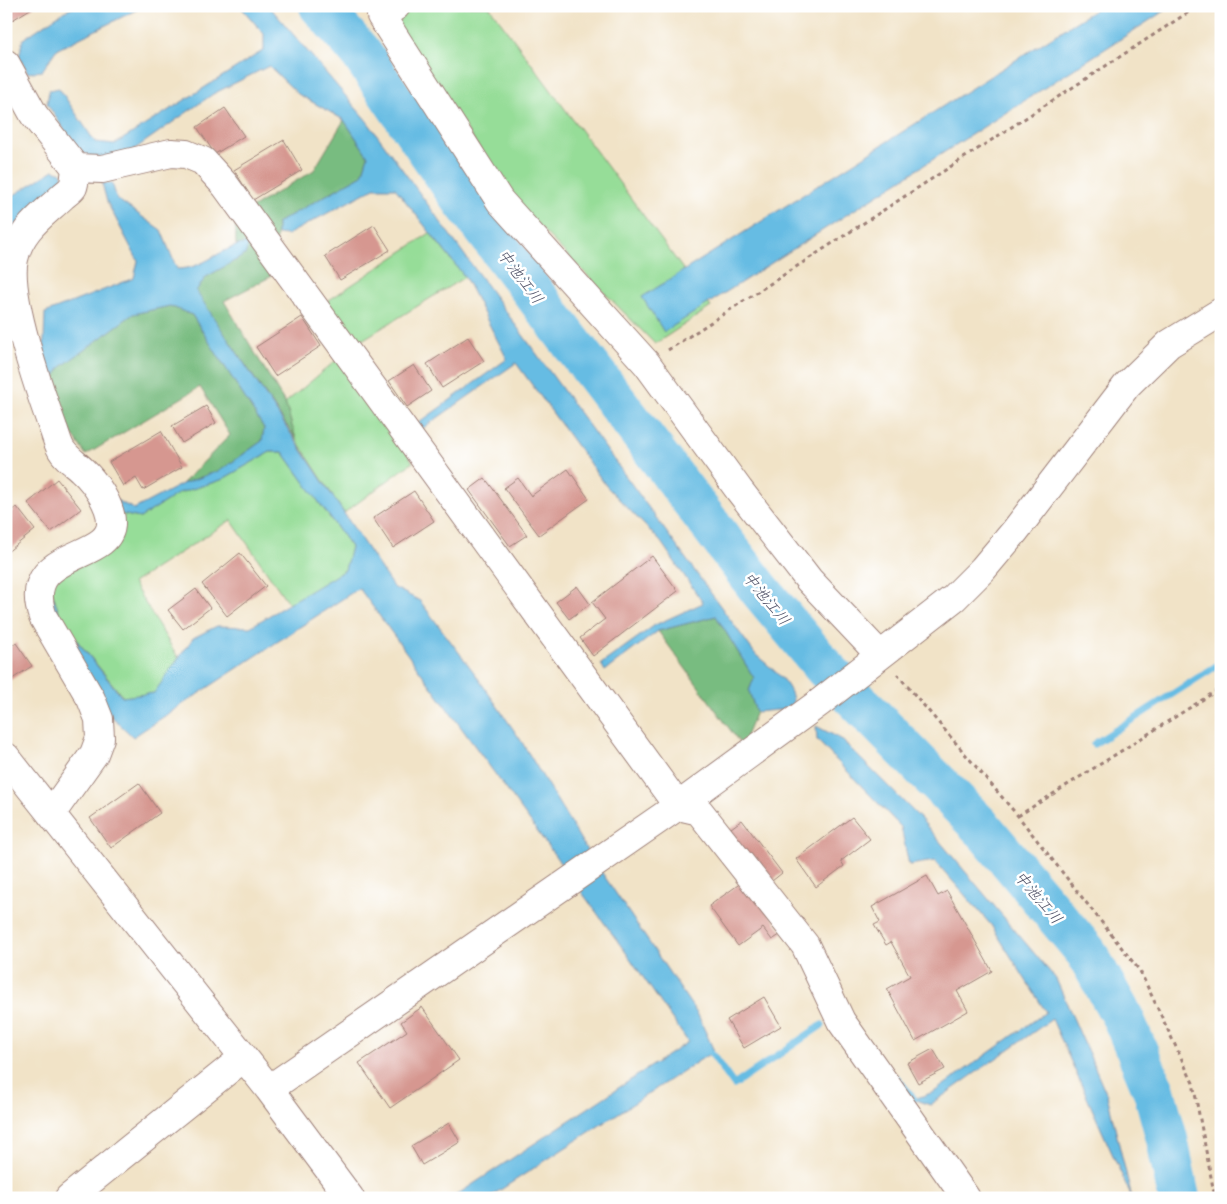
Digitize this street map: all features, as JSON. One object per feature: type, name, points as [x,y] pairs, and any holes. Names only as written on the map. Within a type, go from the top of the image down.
[{"type":"street","points":[[396,6],[382,16],[500,201],[647,364],[739,490],[809,580],[880,655]]},
{"type":"street","points":[[6,64],[34,115],[76,168],[73,186],[30,225],[14,259],[17,302],[36,385],[63,452],[85,472],[108,507],[112,523],[109,536],[97,545],[67,558],[48,571],[40,587],[38,604],[43,617],[90,699],[99,719],[100,738],[94,754],[51,814]]},
{"type":"street","points":[[76,168],[102,169],[171,153],[186,154],[203,161],[225,185],[678,806],[699,811],[804,944],[841,1020],[966,1198]]},
{"type":"street","points":[[269,1089],[678,806],[820,703],[954,598],[983,569],[1127,386],[1169,344],[1221,312]]},
{"type":"street","points":[[6,757],[269,1089],[350,1198]]},
{"type":"street","points":[[69,1198],[243,1058]]},
{"type":"path","points":[[647,364],[1198,6]]},
{"type":"path","points":[[880,655],[1018,816],[1140,970],[1193,1082],[1215,1198]]},
{"type":"path","points":[[1018,816],[1221,688]]},
{"type":"green space","points":[[385,6],[489,6],[711,307],[655,344],[514,201]]},
{"type":"green space","points":[[344,120],[368,156],[362,175],[277,223],[270,277],[224,301],[285,403],[296,439],[195,291],[206,277],[245,255],[248,244],[236,245],[235,218],[314,170]]},
{"type":"green space","points":[[430,233],[465,277],[354,345],[323,304]]},
{"type":"green space","points":[[170,306],[192,315],[264,428],[262,441],[221,470],[182,484],[230,435],[200,387],[86,455],[60,416],[49,385],[61,367],[133,314]]},
{"type":"green space","points":[[339,358],[413,462],[344,513],[296,439],[285,403]]},
{"type":"green space","points":[[270,452],[283,452],[351,547],[345,570],[289,604],[231,520],[133,583],[179,659],[155,693],[123,697],[62,622],[50,584],[121,514],[140,518],[179,493],[221,480]]},
{"type":"green space","points":[[716,616],[754,678],[749,691],[756,712],[742,746],[658,631]]},
{"type":"water","points":[[77,6],[144,6],[56,50],[42,71],[28,73],[19,57],[23,39],[65,11]]},
{"type":"water","points":[[240,6],[269,6],[367,121],[756,655],[786,684],[793,698],[793,705],[788,709],[756,712],[749,691],[754,678],[716,616],[658,631],[605,671],[601,664],[655,625],[703,603],[661,542],[607,487],[516,363],[416,433],[413,427],[507,359],[465,277],[395,188],[374,188],[287,235],[277,234],[277,223],[362,175],[368,156],[344,120],[298,94],[269,66],[213,94],[129,153],[99,161],[78,150],[47,104],[49,90],[59,88],[95,142],[115,144],[264,50],[264,34]]},
{"type":"water","points":[[1101,6],[1172,6],[664,332],[642,297]]},
{"type":"water","points":[[54,170],[62,173],[63,184],[6,233],[6,200]]},
{"type":"water","points":[[102,183],[112,183],[117,199],[161,230],[177,269],[205,262],[230,248],[249,243],[245,255],[206,277],[196,291],[393,587],[420,601],[473,671],[520,739],[588,852],[698,1015],[714,1051],[488,1198],[452,1198],[688,1042],[627,954],[359,588],[133,737],[107,712],[52,611],[53,596],[62,622],[122,697],[154,693],[193,638],[217,626],[250,627],[345,570],[351,547],[283,452],[270,452],[221,480],[179,493],[140,518],[121,514],[116,500],[134,509],[182,484],[221,470],[262,441],[264,428],[192,315],[170,306],[133,314],[61,367],[49,385],[43,366],[45,313],[134,278],[138,261],[107,202]]},
{"type":"water","points":[[816,726],[841,739],[920,818],[1056,979],[1107,1095],[1132,1198],[1052,1019],[930,1105],[914,1099],[934,1092],[1046,1012],[991,925],[935,861],[909,865],[901,827],[817,740]]},
{"type":"building","points":[[6,6],[35,6],[6,24]]},
{"type":"building","points":[[225,108],[244,136],[215,154],[197,127]]},
{"type":"building","points":[[284,140],[302,170],[253,200],[234,170]]},
{"type":"building","points":[[374,225],[390,250],[340,280],[325,256]]},
{"type":"building","points":[[302,317],[321,346],[275,376],[256,347]]},
{"type":"building","points":[[468,337],[484,361],[442,388],[427,364]]},
{"type":"building","points":[[414,365],[431,391],[407,407],[389,381]]},
{"type":"building","points":[[206,406],[216,423],[182,443],[172,426]]},
{"type":"building","points":[[161,431],[182,467],[143,490],[136,478],[123,486],[109,462]]},
{"type":"building","points":[[568,469],[589,499],[539,535],[504,488],[518,478],[531,496]]},
{"type":"building","points":[[485,478],[527,535],[510,546],[469,490]]},
{"type":"building","points":[[57,479],[81,509],[51,532],[28,503]]},
{"type":"building","points":[[414,491],[434,521],[393,548],[373,518]]},
{"type":"building","points":[[17,507],[35,530],[6,553],[6,516]]},
{"type":"building","points":[[240,553],[266,586],[227,616],[202,584]]},
{"type":"building","points":[[652,556],[678,591],[593,656],[580,638],[605,619],[592,602]]},
{"type":"building","points":[[577,586],[590,604],[569,619],[556,602]]},
{"type":"building","points":[[196,589],[210,608],[183,629],[168,610]]},
{"type":"building","points":[[16,643],[32,666],[6,683],[6,649]]},
{"type":"building","points":[[139,783],[160,813],[111,848],[90,818]]},
{"type":"building","points":[[852,817],[870,839],[841,861],[844,866],[816,887],[796,859]]},
{"type":"building","points":[[742,820],[782,873],[767,885],[727,831]]},
{"type":"building","points":[[927,876],[938,896],[947,891],[992,971],[957,991],[968,1011],[915,1041],[887,989],[910,976],[891,942],[886,945],[874,925],[880,922],[872,907]]},
{"type":"building","points":[[745,880],[783,933],[772,940],[763,928],[738,946],[709,906]]},
{"type":"building","points":[[764,997],[781,1026],[744,1048],[727,1020]]},
{"type":"building","points":[[422,1007],[459,1060],[390,1108],[359,1063],[407,1031],[401,1022]]},
{"type":"building","points":[[933,1049],[945,1069],[918,1083],[907,1063]]},
{"type":"building","points":[[449,1123],[460,1142],[422,1165],[411,1146]]},
{"type":"waterway","name":"中池江川","points":[[320,6],[360,52],[458,194],[760,590],[825,668],[983,829],[1086,952],[1123,1018],[1154,1091],[1167,1139],[1179,1198]]},
{"type":"waterway","points":[[1094,744],[1221,663]]},
{"type":"waterway","points":[[711,1053],[734,1085],[822,1025]]},
{"type":"waterway","points":[[897,1078],[914,1099]]}]
